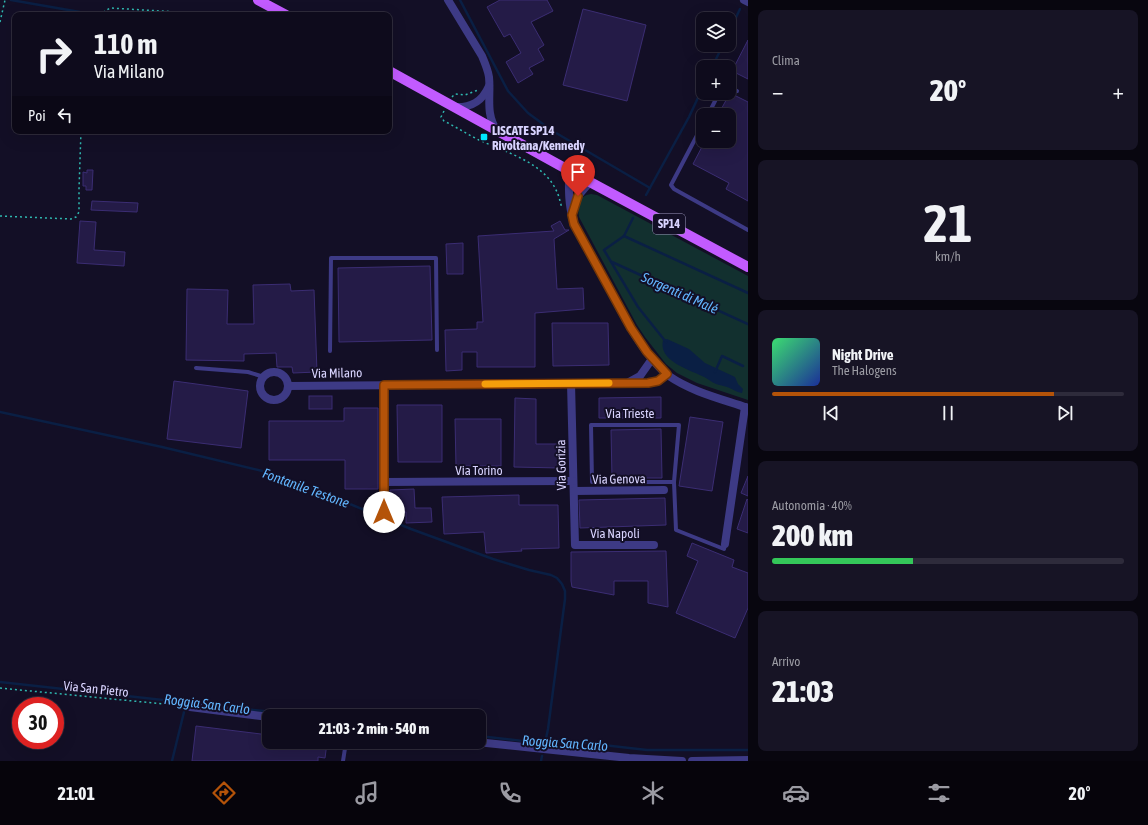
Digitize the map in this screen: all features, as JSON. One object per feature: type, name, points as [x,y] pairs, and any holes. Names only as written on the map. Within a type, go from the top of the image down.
[{"type":"main road","points":[[258,0],[280,12]]},
{"type":"main road","name":"SP14","points":[[392,73],[748,267]]},
{"type":"street","points":[[448,0],[482,56],[488,72],[490,116],[497,131]]},
{"type":"street","points":[[744,0],[748,2]]},
{"type":"street","points":[[451,105],[467,107],[476,103],[487,90],[489,83]]},
{"type":"street","points":[[569,170],[570,204],[574,224],[631,328],[652,359],[667,374],[690,387],[747,407]]},
{"type":"street","points":[[572,215],[577,198],[590,182]]},
{"type":"street","points":[[627,383],[640,376],[652,359]]},
{"type":"street","points":[[271,372],[278,372],[285,377],[288,386],[282,397],[275,399],[269,398],[264,394],[261,388],[261,383],[264,377],[271,372]]},
{"type":"street","name":"Via Milano","points":[[288,386],[651,383],[660,380],[667,374]]},
{"type":"street","name":"Via Gorizia","points":[[571,383],[575,545]]},
{"type":"street","points":[[384,385],[384,512]]},
{"type":"street","name":"Via Trieste","points":[[725,544],[747,407]]},
{"type":"street","name":"Via Torino","points":[[384,482],[573,481]]},
{"type":"street","name":"Via Genova","points":[[574,491],[664,490]]},
{"type":"street","name":"Via Napoli","points":[[575,545],[654,545]]},
{"type":"street","points":[[190,707],[262,716]]},
{"type":"street","points":[[486,743],[628,758],[682,761]]},
{"type":"street","points":[[692,761],[748,760]]},
{"type":"lane","points":[[696,137],[671,185],[674,189],[748,230]]},
{"type":"lane","points":[[330,351],[331,258],[436,258],[437,350]]},
{"type":"lane","points":[[196,368],[248,372],[264,377]]},
{"type":"lane","name":"Via Trieste","points":[[674,482],[592,482],[591,425],[679,425],[674,482],[676,530],[724,549],[725,544]]},
{"type":"lane","points":[[343,761],[345,749]]},
{"type":"path","points":[[0,22],[5,0]]},
{"type":"path","points":[[104,12],[110,8],[179,12]]},
{"type":"path","points":[[489,83],[484,89],[469,94],[454,95],[451,105],[442,116],[442,119],[478,139],[512,154],[538,170],[556,188],[562,209]]},
{"type":"path","points":[[0,216],[71,219],[76,217],[79,212],[81,134]]},
{"type":"path","name":"Via San Pietro","points":[[0,688],[190,707]]},
{"type":"green space","points":[[591,194],[597,195],[748,276],[748,400],[697,383],[677,373],[666,364],[645,337],[637,325],[579,217],[579,202],[583,197]]},
{"type":"water","points":[[667,339],[689,349],[705,363],[735,377],[738,384],[743,389],[742,393],[716,384],[669,359],[665,354],[663,347],[663,340]]},
{"type":"building","points":[[500,0],[547,0],[553,11],[531,22],[544,45],[538,49],[544,60],[529,68],[533,74],[518,83],[506,62],[521,53],[510,34],[504,37],[487,7]]},
{"type":"building","points":[[583,9],[646,25],[627,101],[563,85]]},
{"type":"building","points":[[748,40],[748,79],[736,73],[736,63]]},
{"type":"building","points":[[736,96],[748,102],[748,201],[726,189],[729,183],[693,164],[701,148],[736,148],[736,108],[722,108],[726,100],[736,100]]},
{"type":"building","points":[[87,170],[93,170],[92,190],[86,190],[86,186],[83,186],[83,172],[87,173]]},
{"type":"building","points":[[92,201],[138,203],[137,212],[91,210]]},
{"type":"building","points":[[80,221],[96,222],[94,250],[125,252],[124,266],[77,263]]},
{"type":"building","points":[[560,221],[565,230],[569,230],[554,239],[557,289],[583,288],[584,309],[535,313],[535,367],[477,367],[477,352],[462,352],[462,370],[446,371],[445,330],[477,329],[477,322],[483,322],[478,236],[554,231],[551,226]]},
{"type":"building","points":[[463,243],[463,274],[447,274],[446,244]]},
{"type":"building","points":[[430,266],[432,340],[339,342],[338,268]]},
{"type":"building","points":[[290,284],[291,291],[314,290],[317,372],[293,373],[292,367],[277,367],[276,353],[244,354],[244,361],[186,360],[187,289],[228,290],[227,324],[254,324],[253,285]]},
{"type":"building","points":[[552,323],[608,323],[609,365],[553,366]]},
{"type":"building","points":[[174,381],[248,391],[241,448],[167,439]]},
{"type":"building","points":[[309,396],[332,396],[332,409],[309,409]]},
{"type":"building","points":[[661,397],[661,418],[599,418],[599,398]]},
{"type":"building","points":[[515,398],[536,399],[536,444],[561,444],[560,468],[514,467]]},
{"type":"building","points":[[397,405],[442,405],[442,462],[398,462]]},
{"type":"building","points":[[344,408],[378,408],[378,489],[345,489],[345,460],[269,460],[269,421],[344,421]]},
{"type":"building","points":[[690,417],[723,422],[712,491],[679,486]]},
{"type":"building","points":[[455,419],[501,419],[501,466],[456,466]]},
{"type":"building","points":[[661,429],[662,478],[612,478],[611,430]]},
{"type":"building","points":[[748,476],[748,496],[741,493]]},
{"type":"building","points":[[414,489],[415,508],[431,508],[432,522],[406,523],[406,512],[390,513],[390,490]]},
{"type":"building","points":[[519,495],[519,505],[558,505],[559,548],[521,549],[522,551],[486,553],[484,532],[444,534],[442,497]]},
{"type":"building","points":[[665,498],[666,525],[580,528],[579,500]]},
{"type":"building","points":[[747,499],[748,500],[748,533],[737,529]]},
{"type":"building","points":[[692,543],[734,560],[732,567],[748,573],[748,608],[735,638],[676,613],[698,561],[687,556]]},
{"type":"building","points":[[666,551],[668,607],[648,603],[648,581],[614,581],[614,595],[572,587],[571,552]]},
{"type":"building","points":[[196,726],[262,734],[262,749],[326,749],[325,758],[318,757],[318,761],[192,761]]},
{"type":"waterway","points":[[11,0],[80,12]]},
{"type":"waterway","points":[[460,0],[508,91],[528,113],[551,130],[650,188]]},
{"type":"waterway","points":[[736,17],[740,9]]},
{"type":"waterway","points":[[716,60],[720,52]]},
{"type":"waterway","points":[[646,195],[697,100]]},
{"type":"waterway","points":[[633,218],[624,236],[604,250],[638,307],[666,342]]},
{"type":"waterway","name":"Sorgenti di Malé","points":[[624,236],[748,293]]},
{"type":"waterway","name":"Sorgenti di Malé","points":[[612,262],[748,324]]},
{"type":"waterway","points":[[715,372],[722,356],[743,366]]},
{"type":"waterway","name":"Fontanile Testone","points":[[0,412],[162,447],[279,475],[411,529],[493,559],[557,578],[565,591],[565,599],[545,743]]},
{"type":"waterway","name":"Roggia San Carlo","points":[[0,682],[262,711]]},
{"type":"waterway","points":[[172,761],[184,712]]},
{"type":"waterway","name":"Roggia San Carlo","points":[[486,737],[549,744],[559,740],[647,750],[748,750]]},
{"type":"waterway","name":"Fontanile Testone","points":[[541,761],[542,756]]},
{"type":"slow traffic","points":[[485,384],[609,383]]},
{"type":"place","name":"LISCATE SP14 Rivoltana/Kennedy","points":[[484,137]]},
{"type":"route","points":[[384,512],[384,385],[651,383],[658,381],[667,374],[647,352],[631,328],[574,224],[572,215],[578,196]]}]
